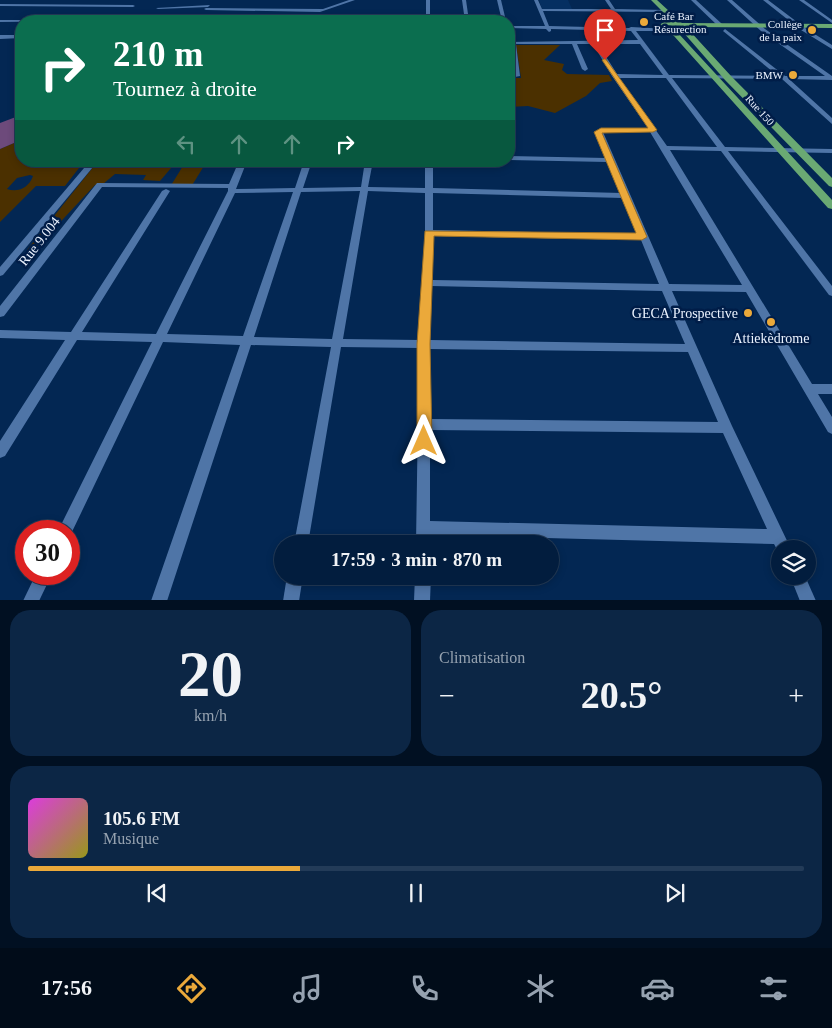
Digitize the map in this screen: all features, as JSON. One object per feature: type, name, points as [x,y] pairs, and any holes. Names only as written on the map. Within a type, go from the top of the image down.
[{"type":"main road","name":"Rue 150","points":[[646,0],[663,20],[665,27],[676,34],[832,206]]},
{"type":"main road","name":"Rue 150","points":[[654,0],[683,27],[728,78],[832,184]]},
{"type":"main road","points":[[665,27],[832,28]]},
{"type":"street","points":[[100,12],[116,0]]},
{"type":"street","points":[[202,15],[212,0]]},
{"type":"street","points":[[339,0],[353,0]]},
{"type":"street","points":[[312,15],[353,0]]},
{"type":"street","points":[[428,0],[428,15]]},
{"type":"street","points":[[464,0],[466,15]]},
{"type":"street","points":[[499,0],[503,15]]},
{"type":"street","points":[[536,0],[554,43]]},
{"type":"street","points":[[607,0],[614,11]]},
{"type":"street","points":[[693,0],[832,122]]},
{"type":"street","points":[[729,0],[761,27],[832,78]]},
{"type":"street","points":[[765,0],[801,28],[832,47]]},
{"type":"street","points":[[801,0],[832,22]]},
{"type":"street","points":[[176,7],[178,1]]},
{"type":"street","points":[[0,5],[133,6]]},
{"type":"street","points":[[575,5],[578,10]]},
{"type":"street","points":[[158,8],[207,7],[325,10]]},
{"type":"street","points":[[540,10],[664,11]]},
{"type":"street","points":[[0,20],[15,20]]},
{"type":"street","points":[[515,23],[631,28],[665,27]]},
{"type":"street","points":[[515,27],[665,27]]},
{"type":"street","points":[[631,28],[666,77],[832,292]]},
{"type":"street","points":[[0,37],[15,37]]},
{"type":"street","points":[[515,43],[641,42]]},
{"type":"street","points":[[574,43],[585,69]]},
{"type":"street","points":[[595,43],[615,76],[665,148],[832,428]]},
{"type":"street","points":[[515,65],[517,76]]},
{"type":"street","points":[[615,76],[832,78]]},
{"type":"street","points":[[653,130],[599,131],[642,237],[727,428],[781,540]]},
{"type":"street","points":[[665,148],[832,151]]},
{"type":"street","points":[[515,158],[611,160]]},
{"type":"street","name":"Rue 9.004","points":[[0,273],[89,167]]},
{"type":"street","points":[[70,520],[160,339],[241,167]]},
{"type":"street","points":[[159,600],[306,167]]},
{"type":"street","points":[[303,535],[367,167]]},
{"type":"street","points":[[424,535],[424,344],[429,233],[429,167]]},
{"type":"street","name":"Rue 9.004","points":[[0,313],[100,185],[232,188]]},
{"type":"street","points":[[232,188],[364,189],[626,196]]},
{"type":"street","points":[[0,452],[166,191]]},
{"type":"street","points":[[429,233],[642,237]]},
{"type":"street","points":[[427,283],[748,289]]},
{"type":"street","points":[[0,334],[337,343],[692,348]]},
{"type":"street","points":[[809,389],[832,389]]},
{"type":"street","points":[[424,424],[727,428]]},
{"type":"street","points":[[424,528],[771,543]]},
{"type":"street","points":[[31,600],[38,585]]},
{"type":"street","points":[[291,600],[294,585]]},
{"type":"street","points":[[422,600],[423,585]]},
{"type":"street","points":[[801,585],[808,600]]},
{"type":"shaded area","points":[[539,0],[568,0],[572,9],[542,9]]},
{"type":"shaded area","points":[[516,45],[560,45],[544,60],[564,64],[562,70],[567,74],[609,75],[612,81],[600,83],[586,96],[555,113],[528,106],[515,107],[515,78],[521,78]]},
{"type":"shaded area","points":[[15,117],[15,143],[0,149],[0,123]]},
{"type":"shaded area","points":[[15,143],[15,167],[79,168],[65,186],[36,186],[0,222],[0,149]],"holes":[[[30,175],[33,176],[29,184],[19,190],[7,189],[17,178]]]},
{"type":"shaded area","points":[[93,167],[172,167],[160,181],[143,180],[146,175],[115,174],[103,184],[95,185],[34,250],[27,250]]},
{"type":"shaded area","points":[[182,167],[203,167],[191,187],[170,187]]},
{"type":"place","name":"Café Bar Résurection","points":[[644,22]]},
{"type":"place","name":"Collège de la paix","points":[[812,30]]},
{"type":"place","name":"BMW","points":[[793,75]]},
{"type":"place","name":"GECA Prospective","points":[[748,313]]},
{"type":"place","name":"Attiekèdrome","points":[[771,322]]},
{"type":"route","points":[[424,441],[424,344],[429,233],[642,237],[598,132],[601,130],[653,130],[605,60]]}]
